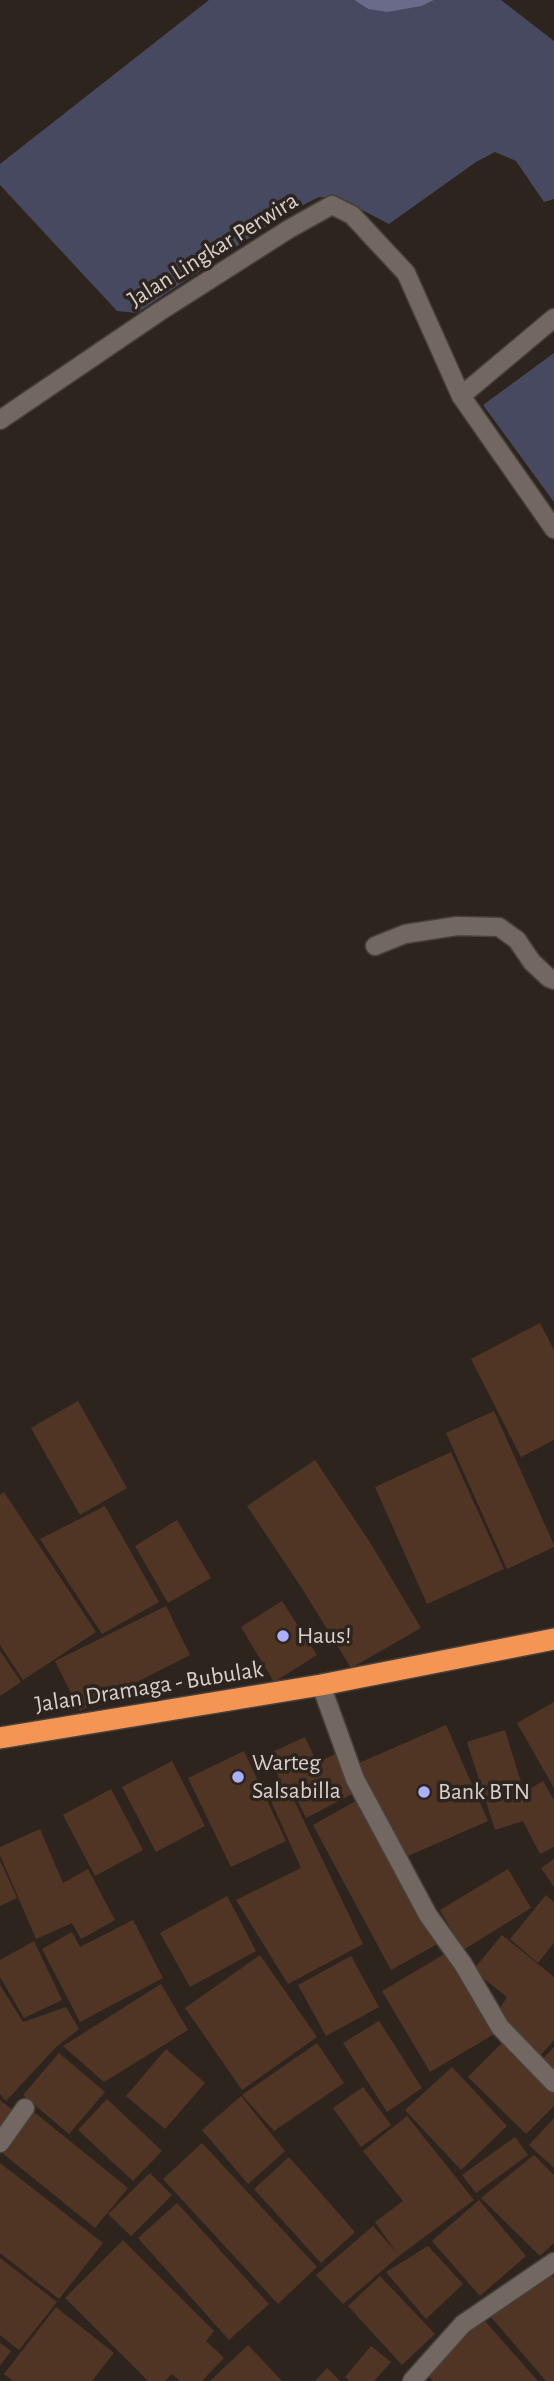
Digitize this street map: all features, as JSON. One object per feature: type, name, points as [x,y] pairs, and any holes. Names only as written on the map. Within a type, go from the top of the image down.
[{"type":"highway","name":"Jalan Dramaga - Bubulak","points":[[0,1738],[321,1685],[554,1639]]},
{"type":"street","name":"Jalan Lingkar Perwira","points":[[0,420],[191,291],[332,205],[352,215],[406,274],[461,396],[554,529]]},
{"type":"street","points":[[461,396],[554,318]]},
{"type":"street","points":[[375,946],[405,933],[457,926],[499,927],[517,940],[532,962],[554,980]]},
{"type":"street","points":[[321,1685],[355,1779],[428,1914],[463,1964],[500,2027],[554,2083]]},
{"type":"street","points":[[0,2143],[25,2108]]},
{"type":"street","points":[[412,2381],[463,2324],[554,2262]]},
{"type":"shaded area","points":[[209,0],[354,0],[368,9],[422,6],[434,0],[501,0],[554,41],[554,199],[544,202],[516,161],[495,152],[476,162],[389,224],[341,199],[319,197],[285,214],[137,313],[117,311],[0,185],[0,164]]},
{"type":"shaded area","points":[[354,0],[434,0],[422,6],[387,12],[368,9]]},
{"type":"shaded area","points":[[554,353],[554,502],[483,405]]},
{"type":"building","points":[[540,1323],[554,1350],[554,1440],[521,1457],[471,1359]]},
{"type":"building","points":[[78,1401],[127,1488],[80,1515],[31,1428]]},
{"type":"building","points":[[494,1411],[554,1545],[507,1569],[446,1433]]},
{"type":"building","points":[[451,1452],[504,1569],[427,1604],[375,1487]]},
{"type":"building","points":[[315,1460],[371,1544],[421,1628],[351,1668],[247,1506]]},
{"type":"building","points":[[4,1492],[96,1632],[23,1680],[0,1645],[0,1495]]},
{"type":"building","points":[[105,1506],[159,1602],[102,1634],[40,1539]]},
{"type":"building","points":[[177,1520],[211,1578],[168,1603],[135,1546]]},
{"type":"building","points":[[282,1601],[317,1655],[274,1682],[241,1627]]},
{"type":"building","points":[[166,1606],[190,1655],[80,1711],[55,1661]]},
{"type":"building","points":[[0,1651],[21,1682],[0,1696]]},
{"type":"building","points":[[554,1702],[554,1788],[517,1723]]},
{"type":"building","name":"Bank BTN","points":[[446,1725],[488,1821],[401,1859],[359,1763]]},
{"type":"building","points":[[505,1730],[524,1792],[543,1781],[554,1800],[554,1847],[540,1854],[523,1821],[495,1830],[467,1742]]},
{"type":"building","points":[[305,1737],[317,1763],[339,1752],[358,1791],[306,1818],[290,1785],[283,1787],[268,1754]]},
{"type":"building","points":[[244,1751],[286,1841],[231,1867],[188,1778]]},
{"type":"building","points":[[172,1761],[205,1826],[156,1852],[122,1787]]},
{"type":"building","points":[[111,1789],[143,1850],[95,1876],[63,1815]]},
{"type":"building","points":[[290,1792],[363,1944],[288,1984],[236,1900],[301,1868],[271,1801]]},
{"type":"building","points":[[361,1798],[439,1943],[391,1970],[313,1825]]},
{"type":"building","points":[[40,1829],[63,1883],[88,1869],[115,1920],[81,1939],[72,1923],[36,1939],[0,1855],[0,1847]]},
{"type":"building","points":[[554,1859],[554,1887],[541,1868]]},
{"type":"building","points":[[0,1860],[17,1898],[0,1906]]},
{"type":"building","points":[[508,1869],[531,1908],[463,1950],[440,1910]]},
{"type":"building","points":[[546,1895],[554,1902],[554,1943],[538,1963],[510,1939]]},
{"type":"building","points":[[227,1896],[256,1951],[190,1987],[160,1933]]},
{"type":"building","points":[[133,1920],[163,1978],[80,2022],[42,1949],[72,1932],[80,1947]]},
{"type":"building","points":[[502,1935],[554,1977],[554,2040],[539,2057],[496,2014],[507,1997],[473,1970]]},
{"type":"building","points":[[34,1941],[62,2000],[24,2018],[0,1977],[0,1960]]},
{"type":"building","points":[[448,1952],[496,2033],[430,2072],[382,1991]]},
{"type":"building","points":[[260,1955],[317,2037],[242,2090],[185,2008]]},
{"type":"building","points":[[351,1956],[379,2007],[326,2036],[298,1985]]},
{"type":"building","points":[[161,1984],[188,2030],[104,2082],[63,2046]]},
{"type":"building","points":[[0,1985],[23,2022],[66,2007],[79,2029],[56,2047],[6,2101],[0,2094]]},
{"type":"building","points":[[379,2021],[422,2088],[387,2112],[343,2043]]},
{"type":"building","points":[[503,2042],[554,2092],[554,2106],[526,2134],[468,2077]]},
{"type":"building","points":[[317,2043],[344,2083],[274,2131],[242,2095]]},
{"type":"building","points":[[554,2047],[554,2076],[539,2063]]},
{"type":"building","points":[[166,2049],[205,2083],[165,2129],[126,2096]]},
{"type":"building","points":[[59,2053],[105,2092],[69,2134],[23,2095]]},
{"type":"building","points":[[452,2067],[507,2126],[461,2170],[405,2110]]},
{"type":"building","points":[[363,2087],[391,2125],[361,2147],[333,2108]]},
{"type":"building","points":[[241,2096],[285,2151],[248,2184],[202,2130]]},
{"type":"building","points":[[107,2099],[162,2151],[133,2181],[78,2130]]},
{"type":"building","points":[[0,2100],[16,2113],[0,2133]]},
{"type":"building","points":[[34,2112],[128,2188],[95,2228],[1,2152]]},
{"type":"building","points":[[407,2116],[474,2200],[399,2256],[343,2304],[316,2275],[373,2226],[396,2252],[375,2222],[403,2201],[363,2151]]},
{"type":"building","points":[[554,2118],[554,2168],[529,2145]]},
{"type":"building","points":[[515,2137],[528,2155],[476,2193],[462,2175]]},
{"type":"building","points":[[202,2143],[317,2267],[278,2304],[163,2179]]},
{"type":"building","points":[[534,2155],[554,2175],[554,2243],[540,2256],[481,2198]]},
{"type":"building","points":[[289,2157],[355,2232],[321,2263],[254,2189]]},
{"type":"building","points":[[0,2163],[103,2243],[59,2299],[0,2253]]},
{"type":"building","points":[[150,2173],[172,2195],[131,2236],[108,2214]]},
{"type":"building","points":[[479,2200],[526,2256],[480,2296],[432,2241]]},
{"type":"building","points":[[177,2203],[269,2304],[229,2340],[138,2238]]},
{"type":"building","points":[[123,2240],[214,2331],[206,2341],[224,2358],[202,2381],[180,2381],[172,2374],[165,2381],[148,2381],[65,2298]]},
{"type":"building","points":[[428,2246],[463,2284],[426,2319],[386,2272]]},
{"type":"building","points":[[0,2258],[57,2302],[19,2350],[0,2335]]},
{"type":"building","points":[[547,2269],[554,2278],[554,2381],[546,2381],[491,2317]]},
{"type":"building","points":[[380,2276],[435,2334],[402,2365],[348,2306]]},
{"type":"building","points":[[56,2307],[114,2353],[92,2381],[13,2381],[4,2374]]},
{"type":"building","points":[[484,2320],[538,2381],[433,2381],[425,2372]]},
{"type":"building","points":[[0,2343],[11,2351],[0,2366]]},
{"type":"building","points":[[248,2345],[282,2381],[210,2381]]},
{"type":"building","points":[[371,2346],[391,2362],[374,2381],[350,2381],[345,2377]]},
{"type":"building","points":[[327,2368],[340,2381],[315,2381]]},
{"type":"place","name":"Haus!","points":[[283,1636]]},
{"type":"place","name":"Warteg Salsabilla","points":[[238,1777]]},
{"type":"place","name":"Bank BTN","points":[[424,1792]]}]
